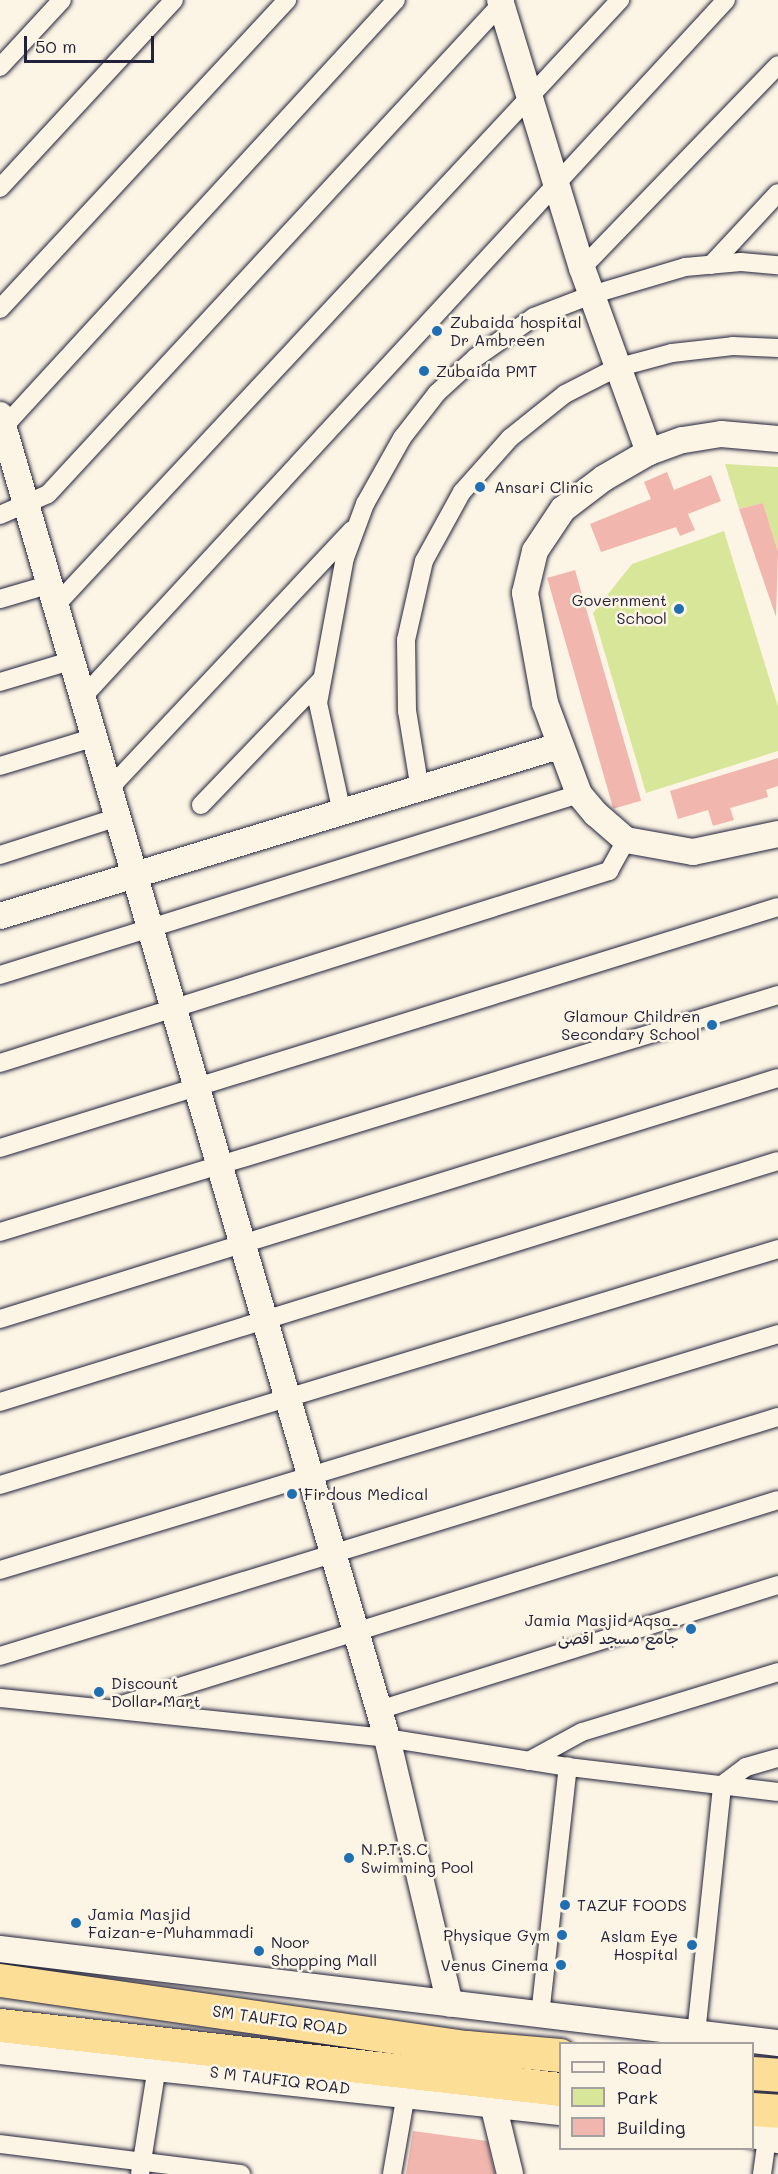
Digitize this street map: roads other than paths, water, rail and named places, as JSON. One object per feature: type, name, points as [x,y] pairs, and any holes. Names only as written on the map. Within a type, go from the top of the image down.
[{"type":"highway","name":"SM TAUFIQ ROAD","points":[[0,1980],[467,2046],[559,2055]]},
{"type":"highway","points":[[0,2025],[559,2089]]},
{"type":"highway","points":[[754,2073],[778,2076]]},
{"type":"highway","points":[[754,2110],[769,2131]]},
{"type":"street","points":[[0,67],[63,0]]},
{"type":"street","points":[[0,188],[174,0]]},
{"type":"street","points":[[0,309],[287,0]]},
{"type":"street","points":[[396,0],[1,426],[216,1165],[387,1738],[450,2004]]},
{"type":"street","points":[[0,599],[51,596],[531,97],[620,0]]},
{"type":"street","points":[[81,699],[555,182],[726,0]]},
{"type":"street","points":[[502,2],[582,268],[616,368],[649,452]]},
{"type":"street","points":[[0,515],[26,507],[48,494],[502,2]]},
{"type":"street","points":[[582,268],[778,65]]},
{"type":"street","points":[[711,265],[778,193]]},
{"type":"street","points":[[342,813],[318,703],[345,558],[358,524],[402,438],[437,393],[475,358],[534,316],[591,295],[685,267],[778,265]]},
{"type":"street","points":[[420,790],[407,711],[406,640],[424,561],[462,492],[510,438],[565,394],[616,368],[672,353],[733,346],[778,348]]},
{"type":"street","points":[[778,439],[721,434],[649,452],[563,509],[535,551],[525,592],[529,632],[559,746],[579,794],[626,840],[693,852],[778,834]]},
{"type":"street","points":[[107,791],[358,524]]},
{"type":"street","points":[[0,682],[70,661]]},
{"type":"street","points":[[201,805],[322,679]]},
{"type":"street","points":[[0,766],[92,738]]},
{"type":"street","points":[[0,916],[559,746]]},
{"type":"street","points":[[0,975],[579,794]]},
{"type":"street","points":[[0,855],[115,818]]},
{"type":"street","points":[[0,1063],[609,871],[626,840]]},
{"type":"street","points":[[0,1148],[778,907]]},
{"type":"street","points":[[0,1232],[778,995]]},
{"type":"street","points":[[0,1319],[778,1078]]},
{"type":"street","points":[[0,1402],[778,1161]]},
{"type":"street","points":[[0,1485],[285,1396],[778,1249]]},
{"type":"street","points":[[0,1570],[778,1334]]},
{"type":"street","points":[[0,1656],[778,1417]]},
{"type":"street","points":[[110,1709],[778,1500]]},
{"type":"street","points":[[379,1710],[778,1585]]},
{"type":"street","points":[[530,1761],[582,1732],[778,1672]]},
{"type":"street","points":[[0,1698],[387,1738],[568,1767],[778,1792]]},
{"type":"street","points":[[696,2034],[722,1785],[746,1767],[778,1758]]},
{"type":"street","points":[[540,2015],[568,1767]]},
{"type":"street","points":[[0,1949],[778,2043]]},
{"type":"street","name":"S M TAUFIQ ROAD","points":[[0,2050],[559,2112]]},
{"type":"street","points":[[141,2168],[157,2067]]},
{"type":"street","points":[[392,2174],[406,2094]]},
{"type":"street","points":[[493,2104],[510,2174]]},
{"type":"street","points":[[762,2174],[769,2131]]},
{"type":"street","points":[[0,2144],[141,2168],[241,2174]]},
{"type":"place","name":"Zubaida hospital Dr Ambreen","points":[[437,331]]},
{"type":"place","name":"Zubaida PMT","points":[[424,371]]},
{"type":"place","name":"Ansari Clinic","points":[[480,487]]},
{"type":"place","name":"Government School","points":[[679,609]]},
{"type":"place","name":"Glamour Children Secondary School","points":[[712,1025]]},
{"type":"place","name":"Firdous Medical","points":[[292,1494]]},
{"type":"place","name":"Jamia Masjid Aqsa۔ جامع مسجد اقصیٰ","points":[[691,1629]]},
{"type":"place","name":"Discount Dollar Mart","points":[[99,1692]]},
{"type":"place","name":"N.P.T.S.C Swimming Pool","points":[[349,1858]]},
{"type":"place","name":"TAZUF FOODS","points":[[565,1905]]},
{"type":"place","name":"Jamia Masjid Faizan-e-Muhammadi","points":[[76,1923]]},
{"type":"place","name":"Physique Gym","points":[[562,1935]]},
{"type":"place","name":"Aslam Eye Hospital","points":[[692,1945]]},
{"type":"place","name":"Noor Shopping Mall","points":[[259,1951]]},
{"type":"place","name":"Venus Cinema","points":[[561,1965]]}]
